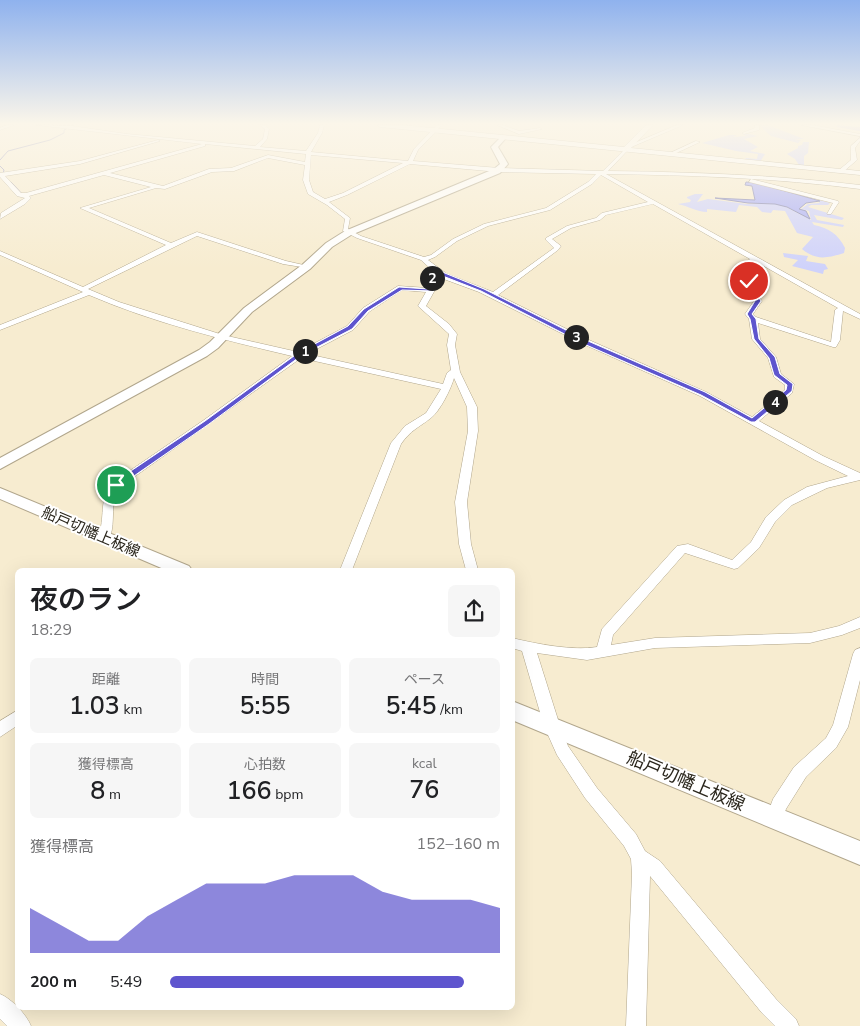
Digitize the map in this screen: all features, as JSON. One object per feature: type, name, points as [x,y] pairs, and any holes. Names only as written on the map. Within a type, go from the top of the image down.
[{"type":"street","points":[[1,175],[28,173]]},
{"type":"street","points":[[1,175],[19,195],[24,195],[103,173],[163,188],[203,173]]},
{"type":"street","points":[[306,173],[306,180],[310,193],[325,201],[348,219],[345,230],[348,232],[424,259],[435,271],[494,295],[586,342],[703,394],[819,458],[860,477]]},
{"type":"street","points":[[325,201],[345,194],[388,173]]},
{"type":"street","points":[[0,464],[179,368],[203,353],[248,310],[306,267],[329,245],[348,232],[492,173]]},
{"type":"street","points":[[424,259],[433,256],[455,240],[486,225],[548,209],[590,183],[600,173]]},
{"type":"street","points":[[602,173],[651,203],[860,318]]},
{"type":"street","points":[[633,173],[811,180],[860,187]]},
{"type":"street","points":[[746,176],[750,180],[772,187],[836,202],[829,213]]},
{"type":"street","points":[[154,187],[82,208],[139,230],[171,245]]},
{"type":"street","points":[[0,217],[10,209],[26,201],[28,198],[24,195]]},
{"type":"street","points":[[494,295],[556,249],[558,246],[548,239],[569,227],[598,219],[604,214],[629,206],[651,203]]},
{"type":"street","points":[[0,328],[86,291],[89,285],[197,234],[284,263],[306,267]]},
{"type":"street","points":[[0,253],[116,304],[221,337],[447,388]]},
{"type":"street","points":[[753,421],[789,391],[790,384],[777,375],[772,357],[756,339],[753,319],[750,314],[758,301],[754,296],[754,286],[749,281],[748,264],[754,259]]},
{"type":"street","points":[[435,271],[433,273],[431,290],[422,306],[428,314],[444,323],[453,334],[451,345],[456,372],[472,407],[473,431],[461,502],[465,544],[471,568]]},
{"type":"street","points":[[104,537],[107,531],[108,493],[116,485],[300,354],[350,328],[366,310],[401,288],[431,290]]},
{"type":"street","points":[[753,319],[833,345],[836,340],[839,310],[843,308]]},
{"type":"street","points":[[347,568],[396,443],[408,428],[429,415],[447,388],[450,374],[456,372]]},
{"type":"street","points":[[604,651],[607,633],[681,549],[688,548],[734,565],[754,546],[770,520],[781,509],[816,487],[829,482],[860,477]]},
{"type":"street","name":"船戸切幡上板線","points":[[0,493],[177,568]]},
{"type":"street","points":[[515,644],[528,648],[579,654],[655,643],[810,638],[842,630],[860,622]]},
{"type":"street","points":[[528,648],[552,726],[562,750],[591,793],[630,840],[639,857],[641,874],[636,1026]]},
{"type":"street","points":[[774,818],[778,806],[800,772],[831,743],[840,727],[860,654]]},
{"type":"street","name":"船戸切幡上板線","points":[[515,711],[860,853]]},
{"type":"street","points":[[0,730],[15,718]]},
{"type":"street","points":[[639,857],[654,867],[768,1006],[789,1026]]},
{"type":"street","points":[[0,1004],[21,1026]]},
{"type":"shaded area","points":[[703,194],[697,202],[708,199],[747,204],[775,204],[786,207],[811,220],[809,211],[801,209],[808,204],[819,203],[820,201],[816,199],[830,203],[828,205],[811,205],[808,207],[844,218],[842,220],[814,215],[817,220],[844,225],[843,227],[812,222],[814,225],[829,230],[836,235],[845,248],[844,253],[817,257],[807,253],[802,249],[813,237],[797,233],[785,211],[773,210],[771,213],[762,212],[757,207],[739,205],[736,212],[707,209],[707,212],[678,204],[690,202],[691,200],[687,197]]},
{"type":"shaded area","points":[[783,253],[808,256],[806,261],[825,264],[828,269],[824,270],[823,274],[792,266],[798,260],[784,257]]},
{"type":"water","points":[[746,182],[757,183],[820,201],[806,203],[799,209],[806,211],[810,219],[787,207],[775,204],[748,203],[715,198],[755,200],[752,186],[745,185]]},
{"type":"waterway","points":[[11,182],[23,195]]},
{"type":"route","points":[[116,485],[300,354],[350,328],[366,310],[401,288],[431,290],[433,273],[435,271],[482,290],[586,342],[703,394],[753,421],[789,391],[790,384],[777,375],[772,357],[756,339],[753,319],[750,314],[758,301],[754,296],[754,286],[749,281]]}]
